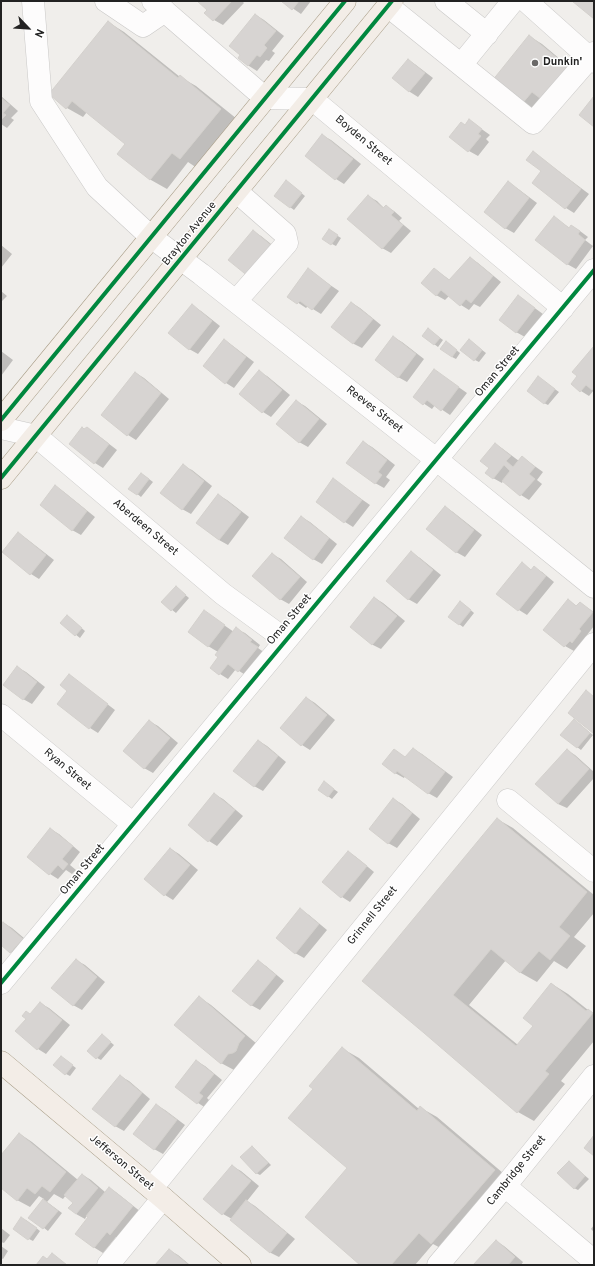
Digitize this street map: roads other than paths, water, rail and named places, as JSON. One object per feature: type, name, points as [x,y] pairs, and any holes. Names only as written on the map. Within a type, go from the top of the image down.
[{"type":"main road","points":[[1,420],[345,1]]},
{"type":"main road","name":"Brayton Avenue","points":[[1,478],[390,4]]},
{"type":"main road","name":"Jefferson Street","points":[[1,1062],[240,1265]]},
{"type":"street","name":"Reeves Street","points":[[33,1],[41,101],[97,187],[151,237],[236,301],[437,460],[594,587]]},
{"type":"street","points":[[106,1],[143,26],[159,6],[265,98],[312,99]]},
{"type":"street","points":[[446,1],[487,34]]},
{"type":"street","points":[[390,4],[461,66],[533,123],[593,57],[528,3],[487,34],[461,66]]},
{"type":"street","name":"Boyden Street","points":[[312,99],[563,308]]},
{"type":"street","points":[[236,191],[285,234],[288,243],[236,301]]},
{"type":"street","name":"Oman Street","points":[[1,983],[594,270]]},
{"type":"street","name":"Aberdeen Street","points":[[1,428],[36,436],[223,594],[286,640]]},
{"type":"street","name":"Grinnell Street","points":[[108,1265],[157,1193],[594,644]]},
{"type":"street","name":"Ryan Street","points":[[1,715],[133,824]]},
{"type":"street","points":[[508,800],[594,871]]},
{"type":"street","name":"Cambridge Street","points":[[438,1265],[505,1186],[594,1076]]},
{"type":"street","points":[[505,1186],[594,1261]]},
{"type":"place","name":"Dunkin'","points":[[535,63]]}]
